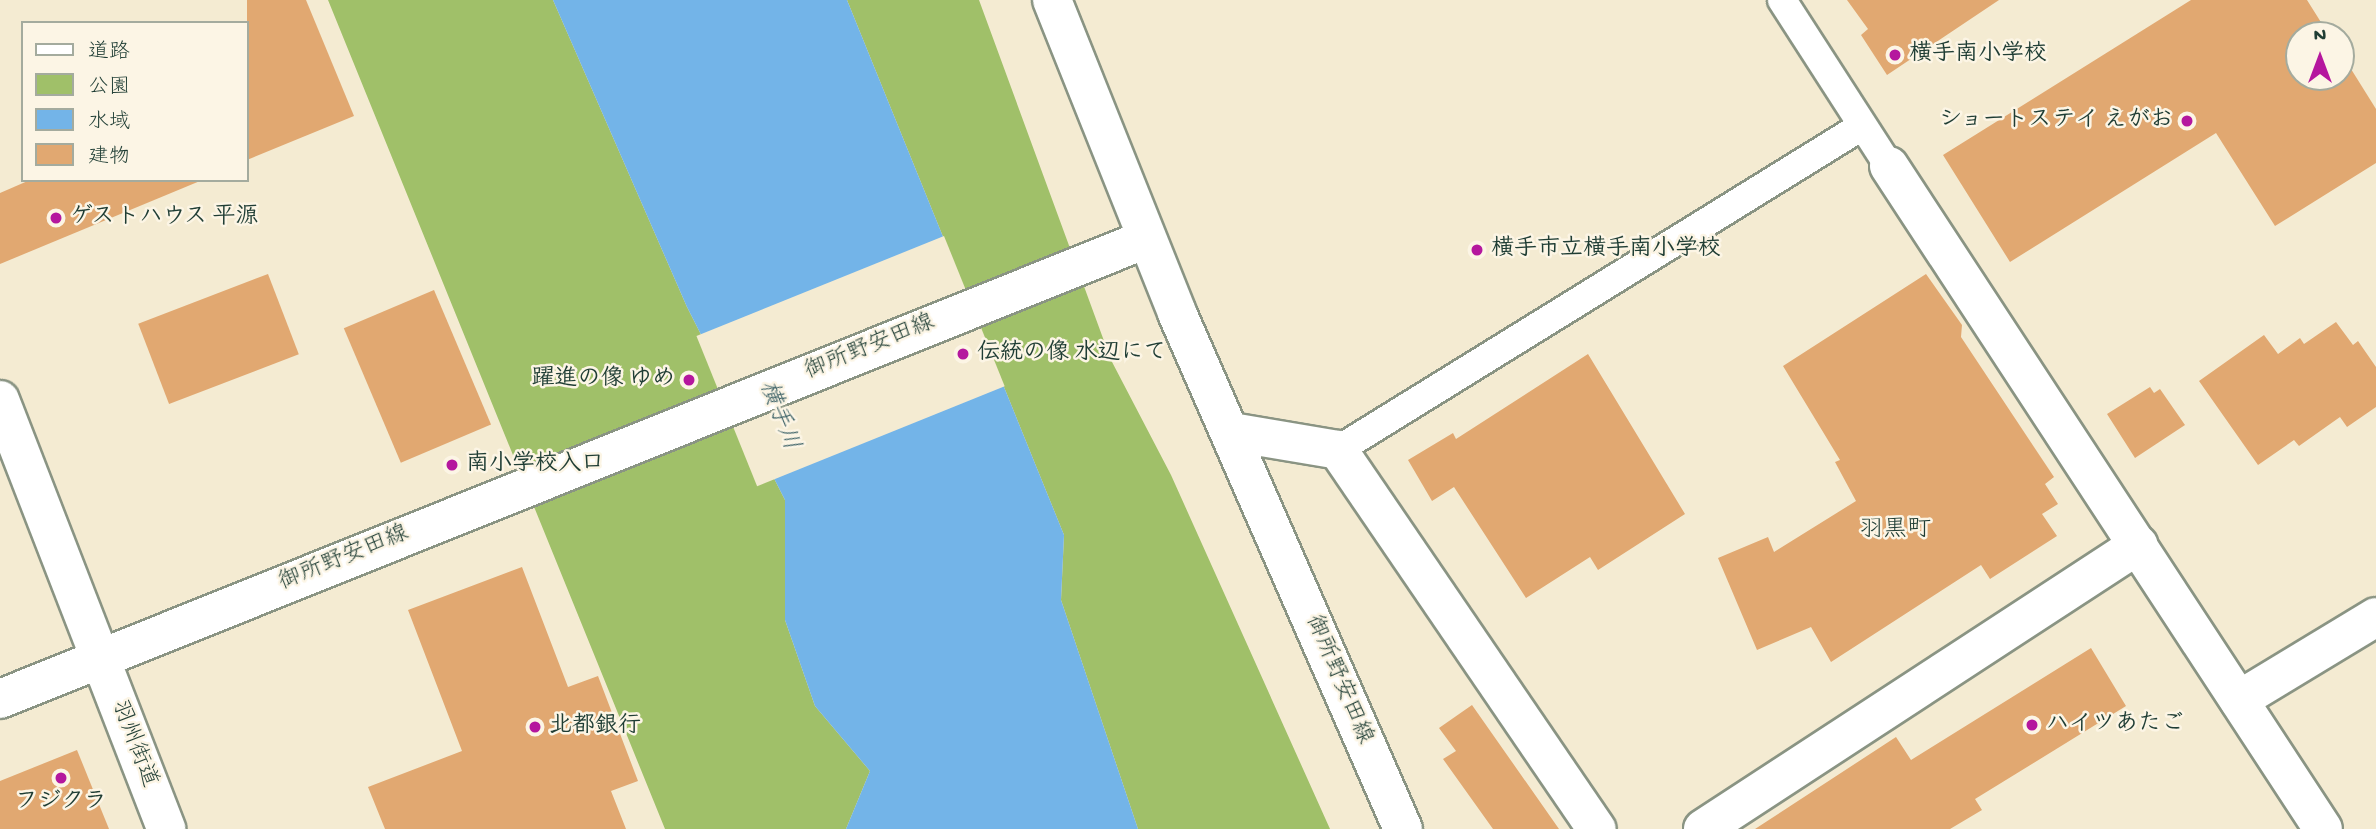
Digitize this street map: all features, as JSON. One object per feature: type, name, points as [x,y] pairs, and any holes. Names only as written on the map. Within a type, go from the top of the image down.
[{"type":"street","points":[[1052,0],[1146,239]]},
{"type":"street","points":[[1889,166],[2323,829]]},
{"type":"street","name":"御所野安田線","points":[[0,699],[1146,239],[1403,829]]},
{"type":"street","points":[[0,400],[100,659]]},
{"type":"street","points":[[1231,432],[1338,450],[1597,829]]},
{"type":"street","points":[[1703,829],[2138,545]]},
{"type":"street","points":[[2239,700],[2376,617]]},
{"type":"street","name":"羽州街道","points":[[100,659],[166,829]]},
{"type":"lane","points":[[1782,0],[1889,166]]},
{"type":"lane","points":[[1338,450],[1862,126]]},
{"type":"green space","points":[[328,0],[553,0],[687,307],[785,500],[785,620],[815,706],[870,771],[846,829],[665,829]]},
{"type":"green space","points":[[847,0],[979,0],[1111,360],[1171,475],[1330,829],[1138,829],[1061,600],[1064,535]]},
{"type":"water","name":"横手川","points":[[553,0],[847,0],[1064,535],[1061,600],[1138,829],[846,829],[870,771],[815,706],[785,620],[785,500],[687,307]]},
{"type":"pier","points":[[944,236],[1005,386],[757,486],[696,336]]},
{"type":"building","points":[[247,0],[306,0],[354,116],[248,160]]},
{"type":"building","name":"横手南小学校","points":[[1847,0],[1999,0],[1887,75],[1861,35],[1868,29]]},
{"type":"building","name":"ショートステイ えがお","points":[[2191,0],[2307,0],[2320,21],[2285,21],[2285,91],[2355,91],[2355,75],[2376,109],[2376,163],[2275,226],[2216,133],[2010,262],[1943,155]]},
{"type":"building","name":"ゲストハウス 平源","points":[[25,182],[198,182],[0,264],[0,193]]},
{"type":"building","points":[[268,274],[299,354],[169,404],[138,324]]},
{"type":"building","points":[[1926,274],[1962,325],[1961,337],[2054,477],[2045,484],[2058,504],[2042,514],[2057,536],[1990,579],[1981,565],[1831,662],[1811,627],[1757,650],[1718,558],[1768,537],[1774,552],[1856,501],[1835,462],[1840,460],[1783,366]]},
{"type":"building","points":[[434,290],[491,424],[401,463],[344,328]]},
{"type":"building","points":[[2336,322],[2353,345],[2358,341],[2376,367],[2376,407],[2347,427],[2340,417],[2299,446],[2294,440],[2258,465],[2199,381],[2264,335],[2278,354],[2300,338],[2304,344]]},
{"type":"building","points":[[1588,354],[1685,514],[1598,570],[1590,557],[1526,598],[1454,487],[1432,501],[1408,460],[1453,433],[1456,439]]},
{"type":"building","points":[[2150,387],[2154,393],[2160,389],[2185,425],[2135,458],[2107,414]]},
{"type":"building","name":"北都銀行","points":[[522,567],[568,687],[598,676],[638,781],[611,791],[626,829],[385,829],[368,787],[462,751],[408,610]]},
{"type":"building","points":[[2091,648],[2126,706],[1975,799],[1982,810],[1950,829],[1755,829],[1896,737],[1911,760]]},
{"type":"building","points":[[1472,705],[1559,829],[1493,829],[1443,759],[1456,751],[1439,728]]},
{"type":"building","points":[[77,750],[109,829],[0,829],[0,781]]},
{"type":"place","name":"横手南小学校","points":[[1895,55]]},
{"type":"place","name":"ショートステイ えがお","points":[[2187,121]]},
{"type":"place","name":"ゲストハウス 平源","points":[[56,218]]},
{"type":"place","name":"横手市立横手南小学校","points":[[1477,250]]},
{"type":"place","name":"伝統の像 水辺にて","points":[[963,354]]},
{"type":"place","name":"躍進の像 ゆめ","points":[[689,380]]},
{"type":"place","name":"南小学校入口","points":[[452,465]]},
{"type":"place","name":"ハイツあたご","points":[[2032,725]]},
{"type":"place","name":"北都銀行","points":[[535,727]]},
{"type":"place","name":"フジクラ","points":[[61,778]]},
{"type":"district","name":"羽黒町","points":[[1895,531]]}]
